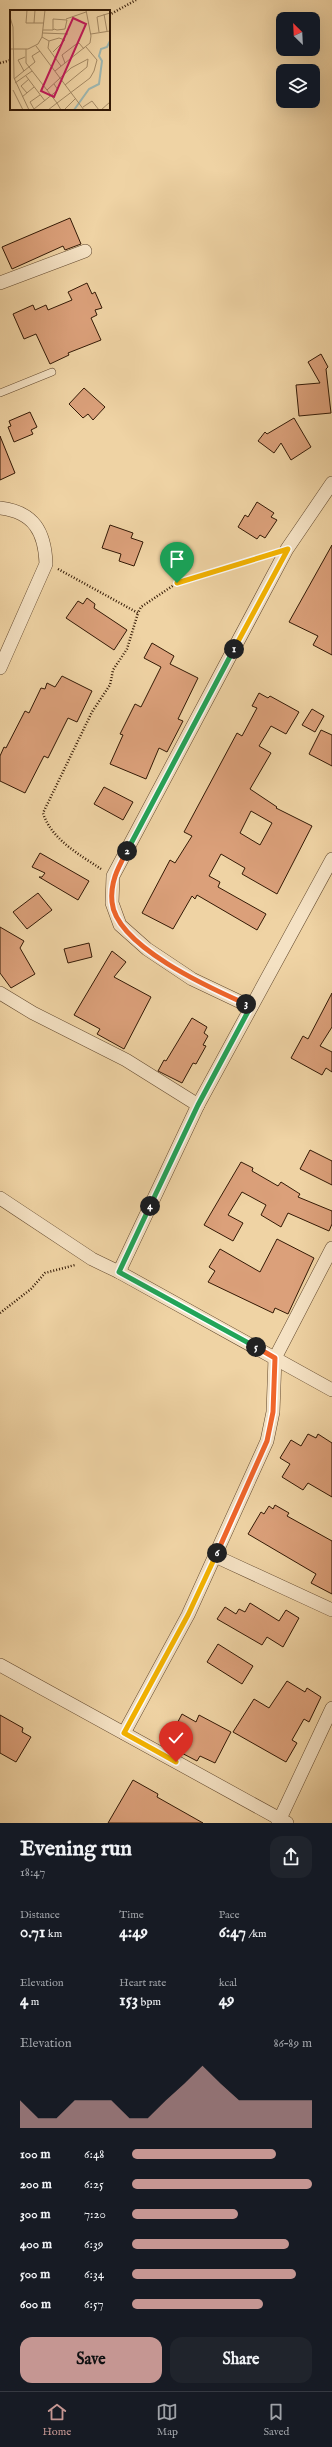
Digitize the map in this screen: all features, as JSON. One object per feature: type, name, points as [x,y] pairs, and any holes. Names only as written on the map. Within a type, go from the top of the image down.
[{"type":"street","points":[[0,283],[84,251]]},
{"type":"street","points":[[251,1006],[192,979],[147,949],[120,925],[112,903],[113,876],[288,549],[332,483]]},
{"type":"street","points":[[0,508],[17,510],[37,526],[45,545],[46,564],[0,668]]},
{"type":"street","points":[[119,1272],[198,1105],[332,859]]},
{"type":"street","points":[[0,993],[33,1013],[126,1060],[198,1105]]},
{"type":"street","points":[[0,1198],[92,1259],[119,1272],[332,1390]]},
{"type":"street","points":[[124,1733],[188,1615],[267,1441],[273,1412],[275,1358],[332,1248]]},
{"type":"street","points":[[215,1556],[332,1610]]},
{"type":"street","points":[[0,1665],[282,1822],[332,1708]]},
{"type":"lane","points":[[0,393],[52,372]]},
{"type":"path","points":[[110,14],[136,0]]},
{"type":"path","points":[[0,63],[10,60]]},
{"type":"path","points":[[113,876],[70,849],[45,821],[43,813],[92,712],[110,685],[113,670],[127,648],[141,607],[177,583],[288,549]]},
{"type":"path","points":[[46,564],[138,613]]},
{"type":"path","points":[[0,1313],[31,1289],[45,1273],[92,1259]]},
{"type":"building","points":[[70,218],[81,244],[65,250],[63,246],[12,269],[2,247]]},
{"type":"building","points":[[87,283],[92,294],[95,292],[102,308],[95,310],[97,315],[91,318],[101,340],[68,353],[69,355],[50,364],[36,334],[24,339],[13,314],[33,305],[35,310],[46,305],[48,310],[72,300],[68,292]]},
{"type":"building","points":[[321,354],[328,367],[326,369],[331,413],[299,416],[296,385],[320,383],[308,362]]},
{"type":"building","points":[[84,388],[105,407],[93,420],[88,414],[83,418],[69,404]]},
{"type":"building","points":[[30,412],[37,427],[31,430],[33,434],[14,442],[8,427],[11,426],[9,421]]},
{"type":"building","points":[[294,418],[311,447],[291,460],[281,443],[274,453],[258,441],[265,432],[267,434]]},
{"type":"building","points":[[0,436],[15,473],[0,480]]},
{"type":"building","points":[[257,502],[274,513],[271,517],[277,520],[265,538],[260,535],[257,539],[238,527],[245,515],[248,517]]},
{"type":"building","points":[[110,525],[133,533],[131,538],[143,542],[134,566],[119,561],[121,554],[102,548]]},
{"type":"building","points":[[332,545],[332,655],[313,645],[318,636],[289,622]]},
{"type":"building","points":[[87,598],[95,604],[94,608],[127,630],[114,650],[66,618],[78,601],[83,604]]},
{"type":"building","points":[[152,643],[174,656],[170,664],[198,678],[178,719],[183,721],[167,752],[159,748],[146,779],[110,764],[123,735],[120,734],[135,704],[141,707],[161,667],[144,658]]},
{"type":"building","points":[[62,676],[92,691],[77,722],[68,718],[48,758],[44,756],[25,793],[0,781],[0,756],[4,747],[6,748],[25,711],[29,713],[41,688],[45,689],[47,683],[55,687]]},
{"type":"building","points":[[259,693],[268,698],[270,696],[299,712],[286,734],[271,726],[259,746],[271,753],[250,789],[277,807],[276,808],[312,826],[277,894],[242,874],[245,868],[221,854],[209,876],[220,882],[218,887],[266,914],[257,930],[197,895],[195,899],[192,896],[173,929],[142,913],[170,860],[175,863],[192,836],[184,832],[237,733],[242,736],[257,708],[252,706]],"holes":[[[251,811],[272,823],[260,845],[240,833]]]},
{"type":"building","points":[[312,709],[324,716],[315,732],[302,725]]},
{"type":"building","points":[[321,730],[332,735],[332,766],[309,754]]},
{"type":"building","points":[[104,787],[133,802],[123,820],[94,804]]},
{"type":"building","points":[[40,853],[89,881],[78,900],[39,877],[42,877],[45,873],[32,867]]},
{"type":"building","points":[[38,893],[52,910],[27,929],[13,912]]},
{"type":"building","points":[[0,927],[24,941],[20,948],[35,974],[11,988],[0,973]]},
{"type":"building","points":[[89,943],[92,957],[68,963],[64,949]]},
{"type":"building","points":[[112,951],[126,962],[114,977],[151,997],[124,1049],[97,1034],[100,1029],[74,1015]]},
{"type":"building","points":[[332,993],[332,1027],[320,1046],[332,1052],[332,1072],[326,1068],[322,1075],[291,1058],[303,1036],[308,1039]]},
{"type":"building","points":[[192,1018],[207,1027],[204,1033],[208,1036],[203,1045],[206,1046],[196,1064],[193,1063],[182,1083],[158,1071],[164,1060],[166,1061]]},
{"type":"building","points":[[310,1150],[332,1161],[332,1185],[300,1169]]},
{"type":"building","points":[[241,1162],[253,1168],[252,1171],[278,1186],[281,1182],[300,1194],[298,1197],[332,1211],[332,1224],[329,1231],[288,1213],[281,1227],[261,1215],[266,1205],[242,1192],[228,1215],[243,1223],[233,1241],[204,1225]]},
{"type":"building","points":[[277,1239],[314,1258],[288,1314],[275,1308],[273,1313],[208,1282],[215,1271],[209,1267],[220,1249],[260,1272]]},
{"type":"building","points":[[308,1434],[316,1438],[318,1434],[332,1443],[332,1497],[308,1483],[303,1490],[282,1477],[290,1464],[280,1458],[291,1440],[301,1446]]},
{"type":"building","points":[[275,1505],[289,1513],[287,1516],[332,1541],[332,1594],[311,1583],[316,1574],[248,1534],[261,1512],[264,1514],[269,1506],[273,1509]]},
{"type":"building","points":[[250,1603],[279,1621],[286,1610],[299,1618],[283,1647],[267,1637],[262,1645],[217,1619],[225,1607],[236,1614],[239,1609],[245,1612]]},
{"type":"building","points":[[218,1644],[253,1666],[242,1684],[207,1662]]},
{"type":"building","points":[[287,1681],[305,1692],[307,1688],[321,1697],[309,1722],[304,1719],[292,1740],[297,1743],[286,1762],[233,1732],[254,1699],[269,1708]]},
{"type":"building","points":[[182,1714],[196,1722],[199,1715],[231,1732],[215,1763],[200,1756],[197,1761],[172,1748],[176,1740],[170,1737]]},
{"type":"building","points":[[0,1715],[23,1728],[22,1732],[31,1737],[16,1762],[0,1753]]},
{"type":"building","points":[[133,1780],[158,1794],[157,1797],[203,1823],[108,1823]]},
{"type":"route","points":[[176,1762],[124,1733],[188,1615],[267,1441],[273,1412],[275,1358],[119,1272],[198,1105],[251,1006],[192,979],[147,949],[120,925],[112,903],[113,876],[288,549],[177,583]]}]
